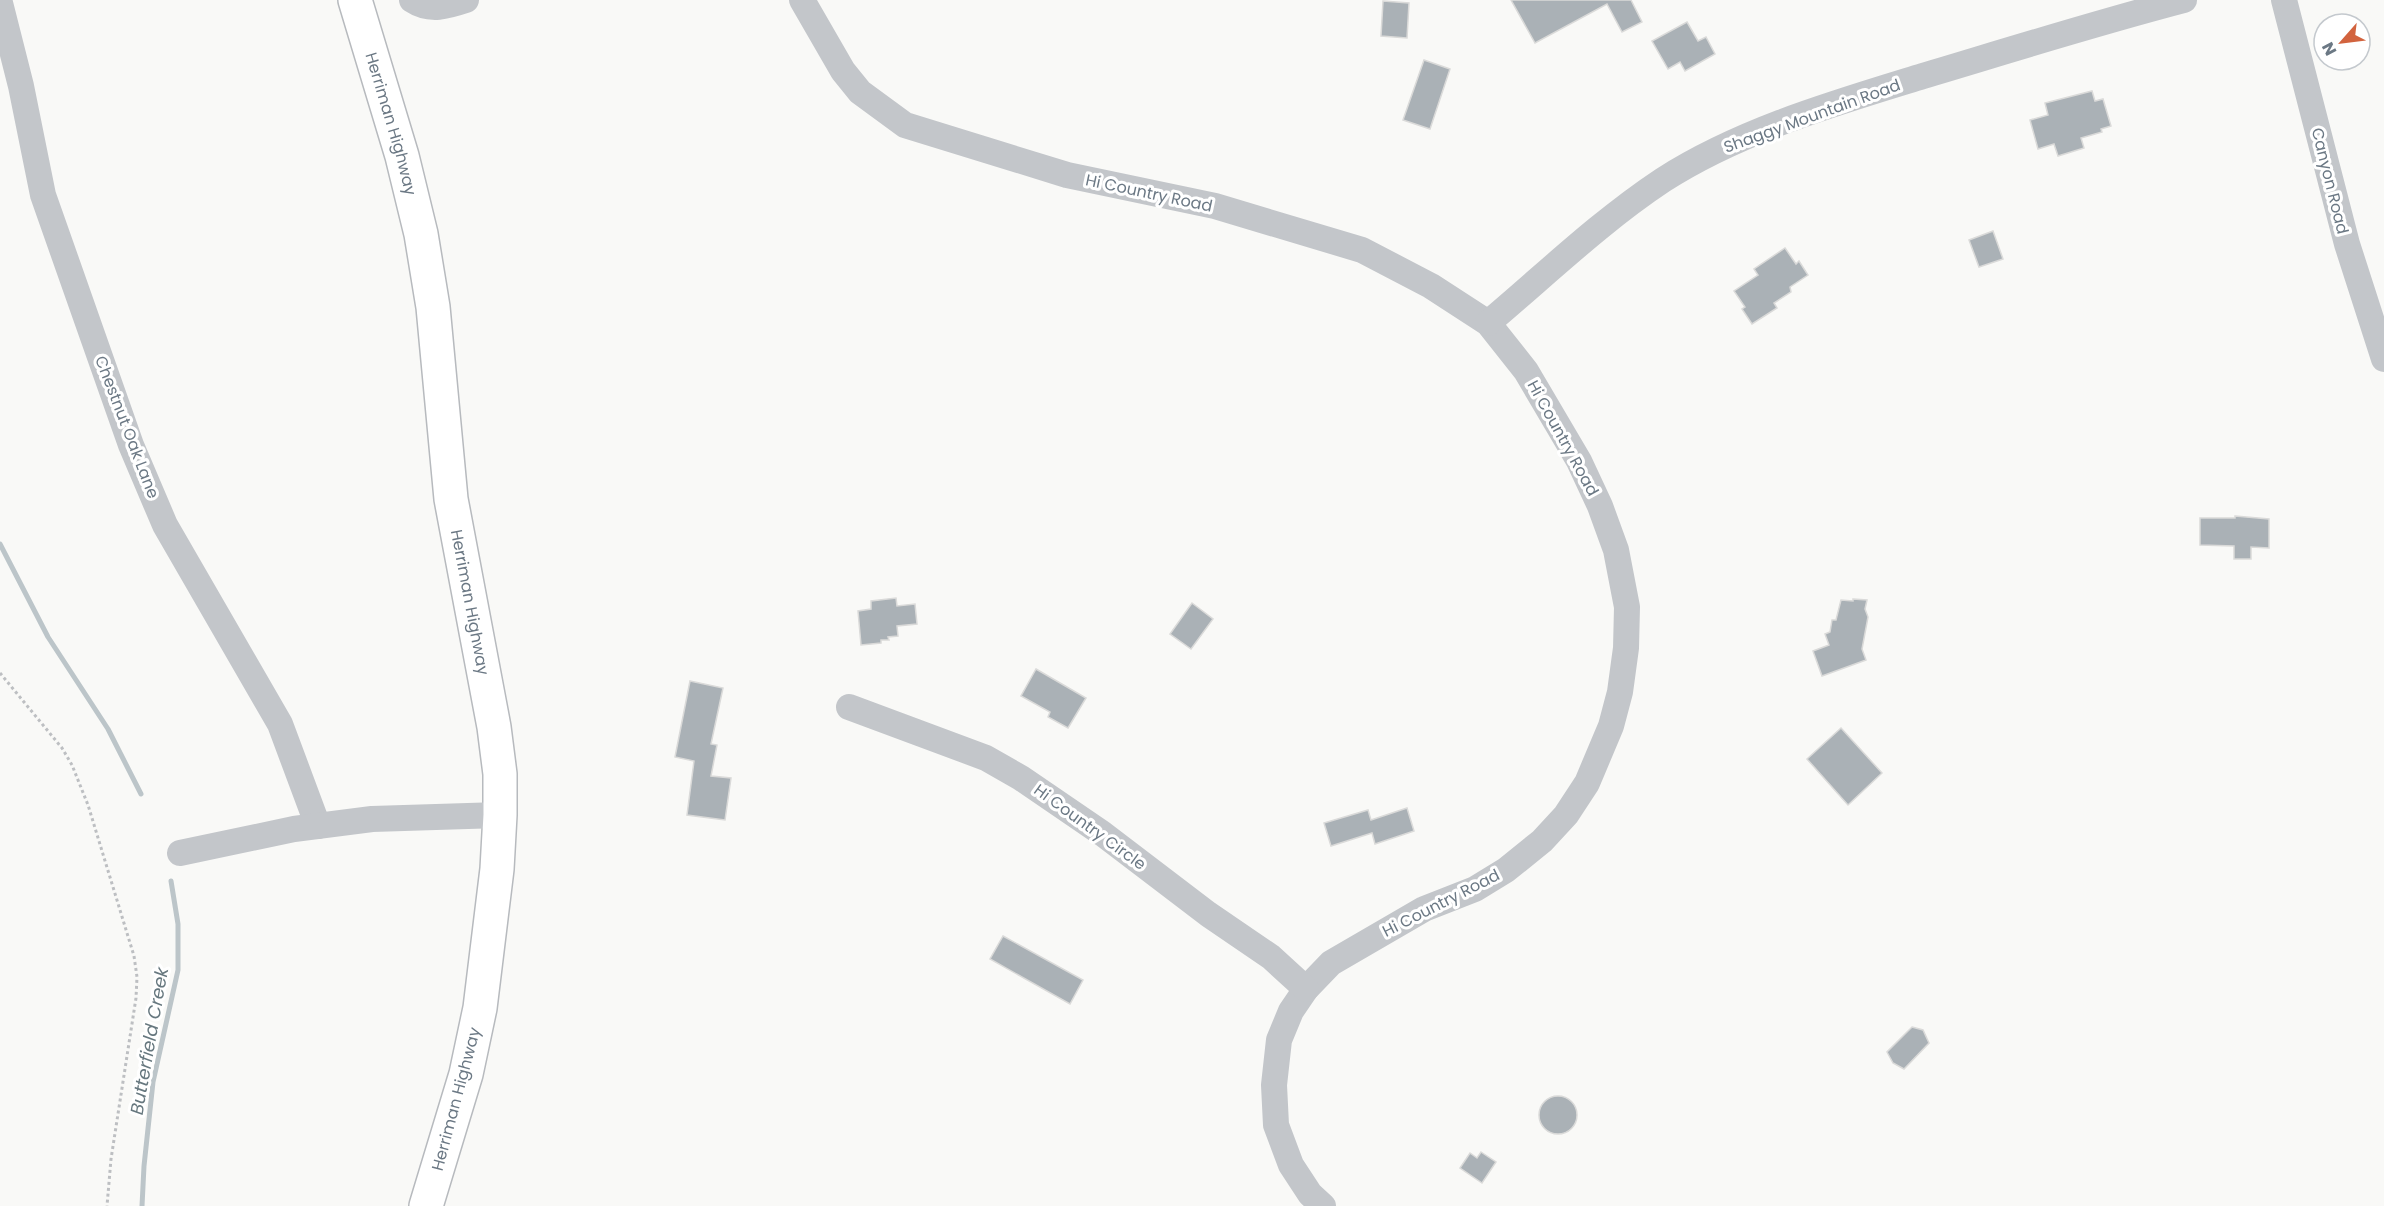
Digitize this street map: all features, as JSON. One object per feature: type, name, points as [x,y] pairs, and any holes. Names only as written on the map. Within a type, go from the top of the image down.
[{"type":"main road","name":"Herriman Highway","points":[[355,0],[410,185],[428,270],[451,500],[497,750],[500,815],[492,921],[473,1043],[458,1104],[426,1206]]},
{"type":"street","points":[[412,0],[420,5],[438,8],[466,0]]},
{"type":"street","name":"Hi Country Road","points":[[802,0],[849,78],[860,92],[905,125],[1067,175],[1215,206],[1362,250],[1431,286],[1488,323],[1526,371],[1579,461],[1600,506],[1616,550],[1627,607],[1626,648],[1620,693],[1611,726],[1587,783],[1566,814],[1542,842],[1506,870],[1475,890],[1424,909],[1331,963],[1306,989],[1291,1011],[1279,1040],[1274,1085],[1276,1125],[1291,1165],[1310,1194],[1323,1206]]},
{"type":"street","name":"Shaggy Mountain Road","points":[[1488,323],[1590,236],[1663,181],[1700,159],[1740,140],[1877,90],[2094,24],[2184,0]]},
{"type":"street","name":"Canyon Road","points":[[2284,0],[2347,244],[2384,359]]},
{"type":"street","name":"Chestnut Oak Lane","points":[[0,3],[21,86],[44,195],[130,445],[165,525],[280,724],[318,826]]},
{"type":"street","name":"Hi Country Circle","points":[[849,706],[986,758],[1021,778],[1103,834],[1209,914],[1271,957],[1306,989]]},
{"type":"street","points":[[180,853],[294,829],[372,819],[500,815]]},
{"type":"path","points":[[0,674],[62,748],[72,765],[88,805],[134,956],[137,977],[136,998],[111,1159],[107,1206]]},
{"type":"building","points":[[1511,0],[1631,0],[1642,22],[1622,32],[1607,4],[1535,43]]},
{"type":"building","points":[[1383,1],[1409,3],[1407,38],[1381,36]]},
{"type":"building","points":[[1687,22],[1698,41],[1706,37],[1715,54],[1685,71],[1680,62],[1668,69],[1652,41]]},
{"type":"building","points":[[1424,60],[1450,69],[1430,129],[1403,120]]},
{"type":"building","points":[[2092,91],[2095,101],[2103,99],[2111,126],[2101,129],[2102,132],[2081,138],[2084,148],[2058,156],[2054,144],[2038,149],[2030,120],[2048,115],[2045,103]]},
{"type":"building","points":[[1993,231],[2003,259],[1979,267],[1969,240]]},
{"type":"building","points":[[1785,248],[1796,264],[1799,261],[1808,275],[1790,287],[1791,292],[1774,303],[1777,308],[1752,324],[1742,309],[1745,307],[1734,291],[1758,275],[1754,269]]},
{"type":"building","points":[[2235,516],[2269,519],[2269,548],[2251,547],[2251,559],[2234,559],[2234,546],[2200,545],[2200,518],[2235,518]]},
{"type":"building","points":[[896,598],[897,606],[915,604],[917,624],[897,626],[898,636],[888,637],[889,640],[881,640],[881,643],[861,645],[858,611],[871,609],[871,601]]},
{"type":"building","points":[[1853,599],[1867,600],[1865,609],[1868,617],[1862,649],[1866,660],[1822,676],[1813,651],[1829,645],[1825,634],[1830,632],[1832,620],[1836,620],[1841,600],[1853,601]]},
{"type":"building","points":[[1192,603],[1213,619],[1191,649],[1170,634]]},
{"type":"building","points":[[1036,669],[1086,698],[1068,728],[1048,717],[1050,712],[1021,696]]},
{"type":"building","points":[[690,681],[723,688],[711,744],[717,745],[711,776],[731,778],[725,820],[687,815],[694,761],[675,757]]},
{"type":"building","points":[[1841,728],[1882,773],[1848,805],[1807,759]]},
{"type":"building","points":[[1407,808],[1414,831],[1375,844],[1372,833],[1331,846],[1324,823],[1368,810],[1371,820]]},
{"type":"building","points":[[1003,936],[1083,980],[1070,1004],[990,959]]},
{"type":"building","points":[[1912,1027],[1923,1030],[1929,1043],[1904,1069],[1893,1063],[1887,1052]]},
{"type":"building","points":[[1558,1096],[1572,1101],[1577,1115],[1572,1129],[1558,1134],[1544,1129],[1539,1115],[1544,1101]]},
{"type":"building","points":[[1481,1152],[1496,1162],[1482,1183],[1460,1168],[1470,1153],[1477,1158]]},
{"type":"waterway","name":"Butterfield Creek","points":[[0,544],[48,637],[108,729],[141,794]]},
{"type":"waterway","name":"Butterfield Creek","points":[[142,1206],[153,1082],[178,970],[178,924],[171,881]]}]
